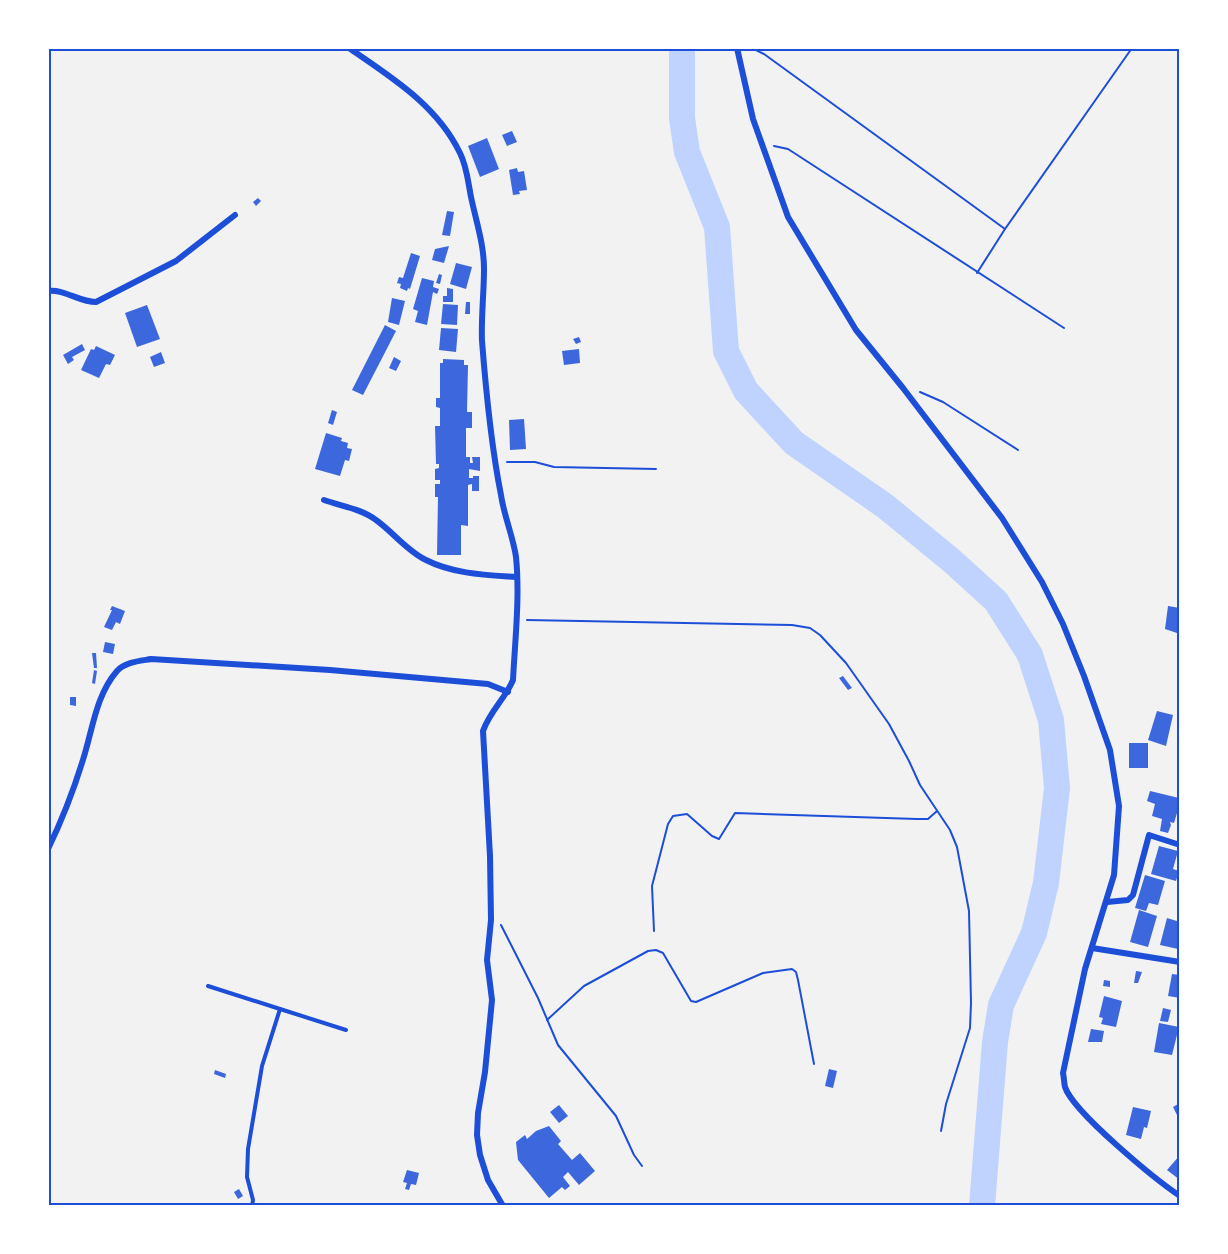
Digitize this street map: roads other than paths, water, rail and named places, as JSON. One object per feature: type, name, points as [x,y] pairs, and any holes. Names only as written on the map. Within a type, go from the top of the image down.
[{"type":"street","points":[[349,48],[390,76],[432,111],[444,125],[466,170],[482,248],[483,342],[495,462],[515,556],[516,577],[513,680],[508,692],[488,718],[483,731],[490,856],[491,920],[487,960],[492,1000],[477,1135],[480,1155],[488,1180],[503,1206]]},
{"type":"street","points":[[736,48],[753,119],[788,217],[856,330],[1002,518],[1042,582],[1063,624],[1084,676],[1110,750],[1119,806],[1115,869],[1107,902],[1085,969],[1063,1073],[1065,1088],[1072,1100],[1099,1129],[1180,1196]]},
{"type":"street","points":[[48,291],[65,293],[84,302],[96,302],[176,261],[235,215]]},
{"type":"street","points":[[324,500],[370,516],[429,562],[482,575],[516,577]]},
{"type":"street","points":[[48,849],[68,807],[95,713],[117,671],[136,661],[151,659],[330,670],[488,684],[508,692]]},
{"type":"street","points":[[1107,902],[1128,900],[1133,895],[1149,835],[1180,844]]},
{"type":"street","points":[[1092,948],[1180,962]]},
{"type":"lane","points":[[208,986],[346,1030]]},
{"type":"lane","points":[[252,1206],[253,1200],[247,1177],[248,1149],[262,1066],[280,1009]]},
{"type":"waterway","points":[[682,48],[682,118],[687,152],[717,227],[726,351],[746,391],[794,443],[885,506],[996,601],[1030,655],[1051,720],[1057,788],[1046,883],[1034,933],[1001,1005],[995,1042],[982,1206]]}]
